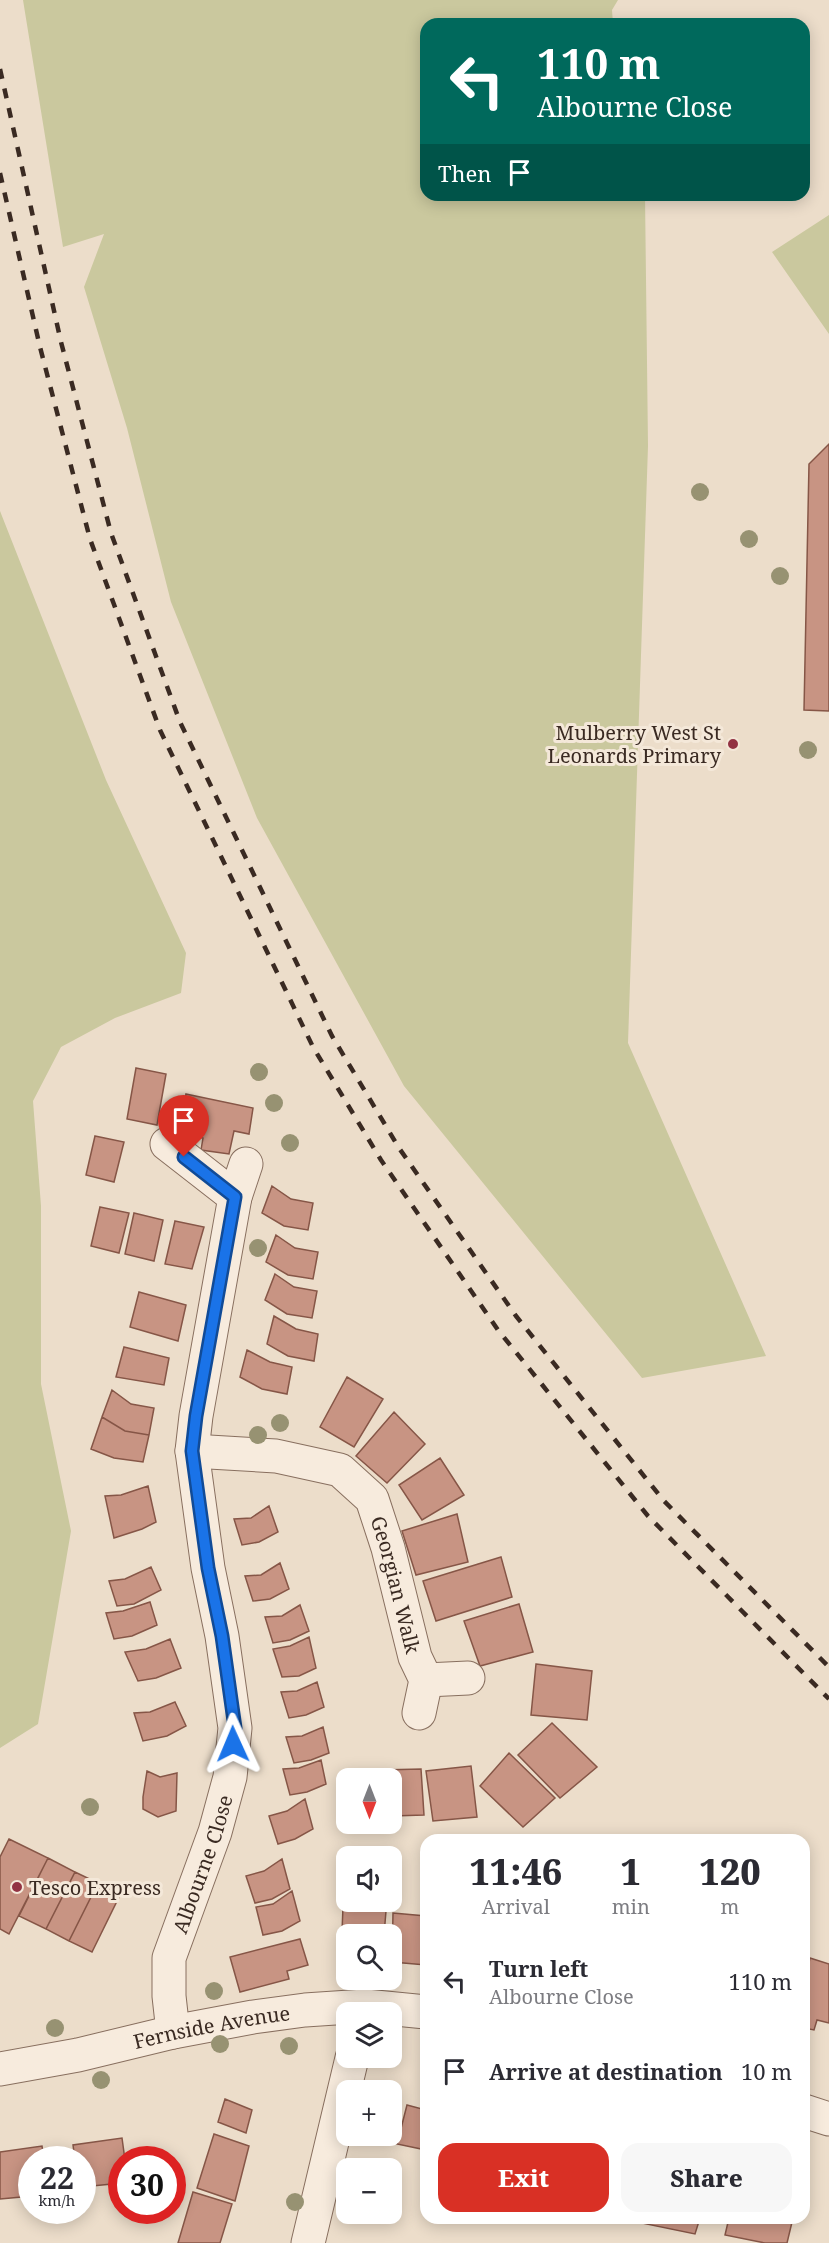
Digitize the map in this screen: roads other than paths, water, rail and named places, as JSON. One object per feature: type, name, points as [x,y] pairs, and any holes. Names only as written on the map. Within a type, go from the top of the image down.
[{"type":"street","points":[[167,1144],[235,1197]]},
{"type":"street","name":"Albourne Close","points":[[173,2032],[169,1996],[169,1958],[215,1832],[230,1777],[235,1728],[222,1636],[208,1568],[192,1451],[196,1416],[235,1197],[246,1164]]},
{"type":"street","name":"Georgian Walk","points":[[192,1451],[276,1456],[340,1470],[372,1500],[388,1548],[416,1657],[426,1680]]},
{"type":"street","points":[[419,1713],[426,1680],[468,1678]]},
{"type":"street","name":"Fernside Avenue","points":[[0,2069],[78,2055],[173,2032],[253,2017],[305,2010],[336,2009]]},
{"type":"street","name":"Fernside Avenue","points":[[402,2011],[420,2012]]},
{"type":"street","points":[[308,2243],[350,2068]]},
{"type":"street","points":[[810,2113],[829,2119]]},
{"type":"railway","points":[[0,69],[61,342],[111,533],[180,722],[332,1036],[399,1148],[516,1316],[664,1501],[829,1667]]},
{"type":"railway","points":[[0,173],[40,347],[90,539],[160,730],[313,1047],[381,1160],[498,1330],[648,1516],[829,1699]]},
{"type":"place","name":"Mulberry West St Leonards Primary","points":[[733,744]]},
{"type":"place","name":"Tesco Express","points":[[17,1887]]}]
